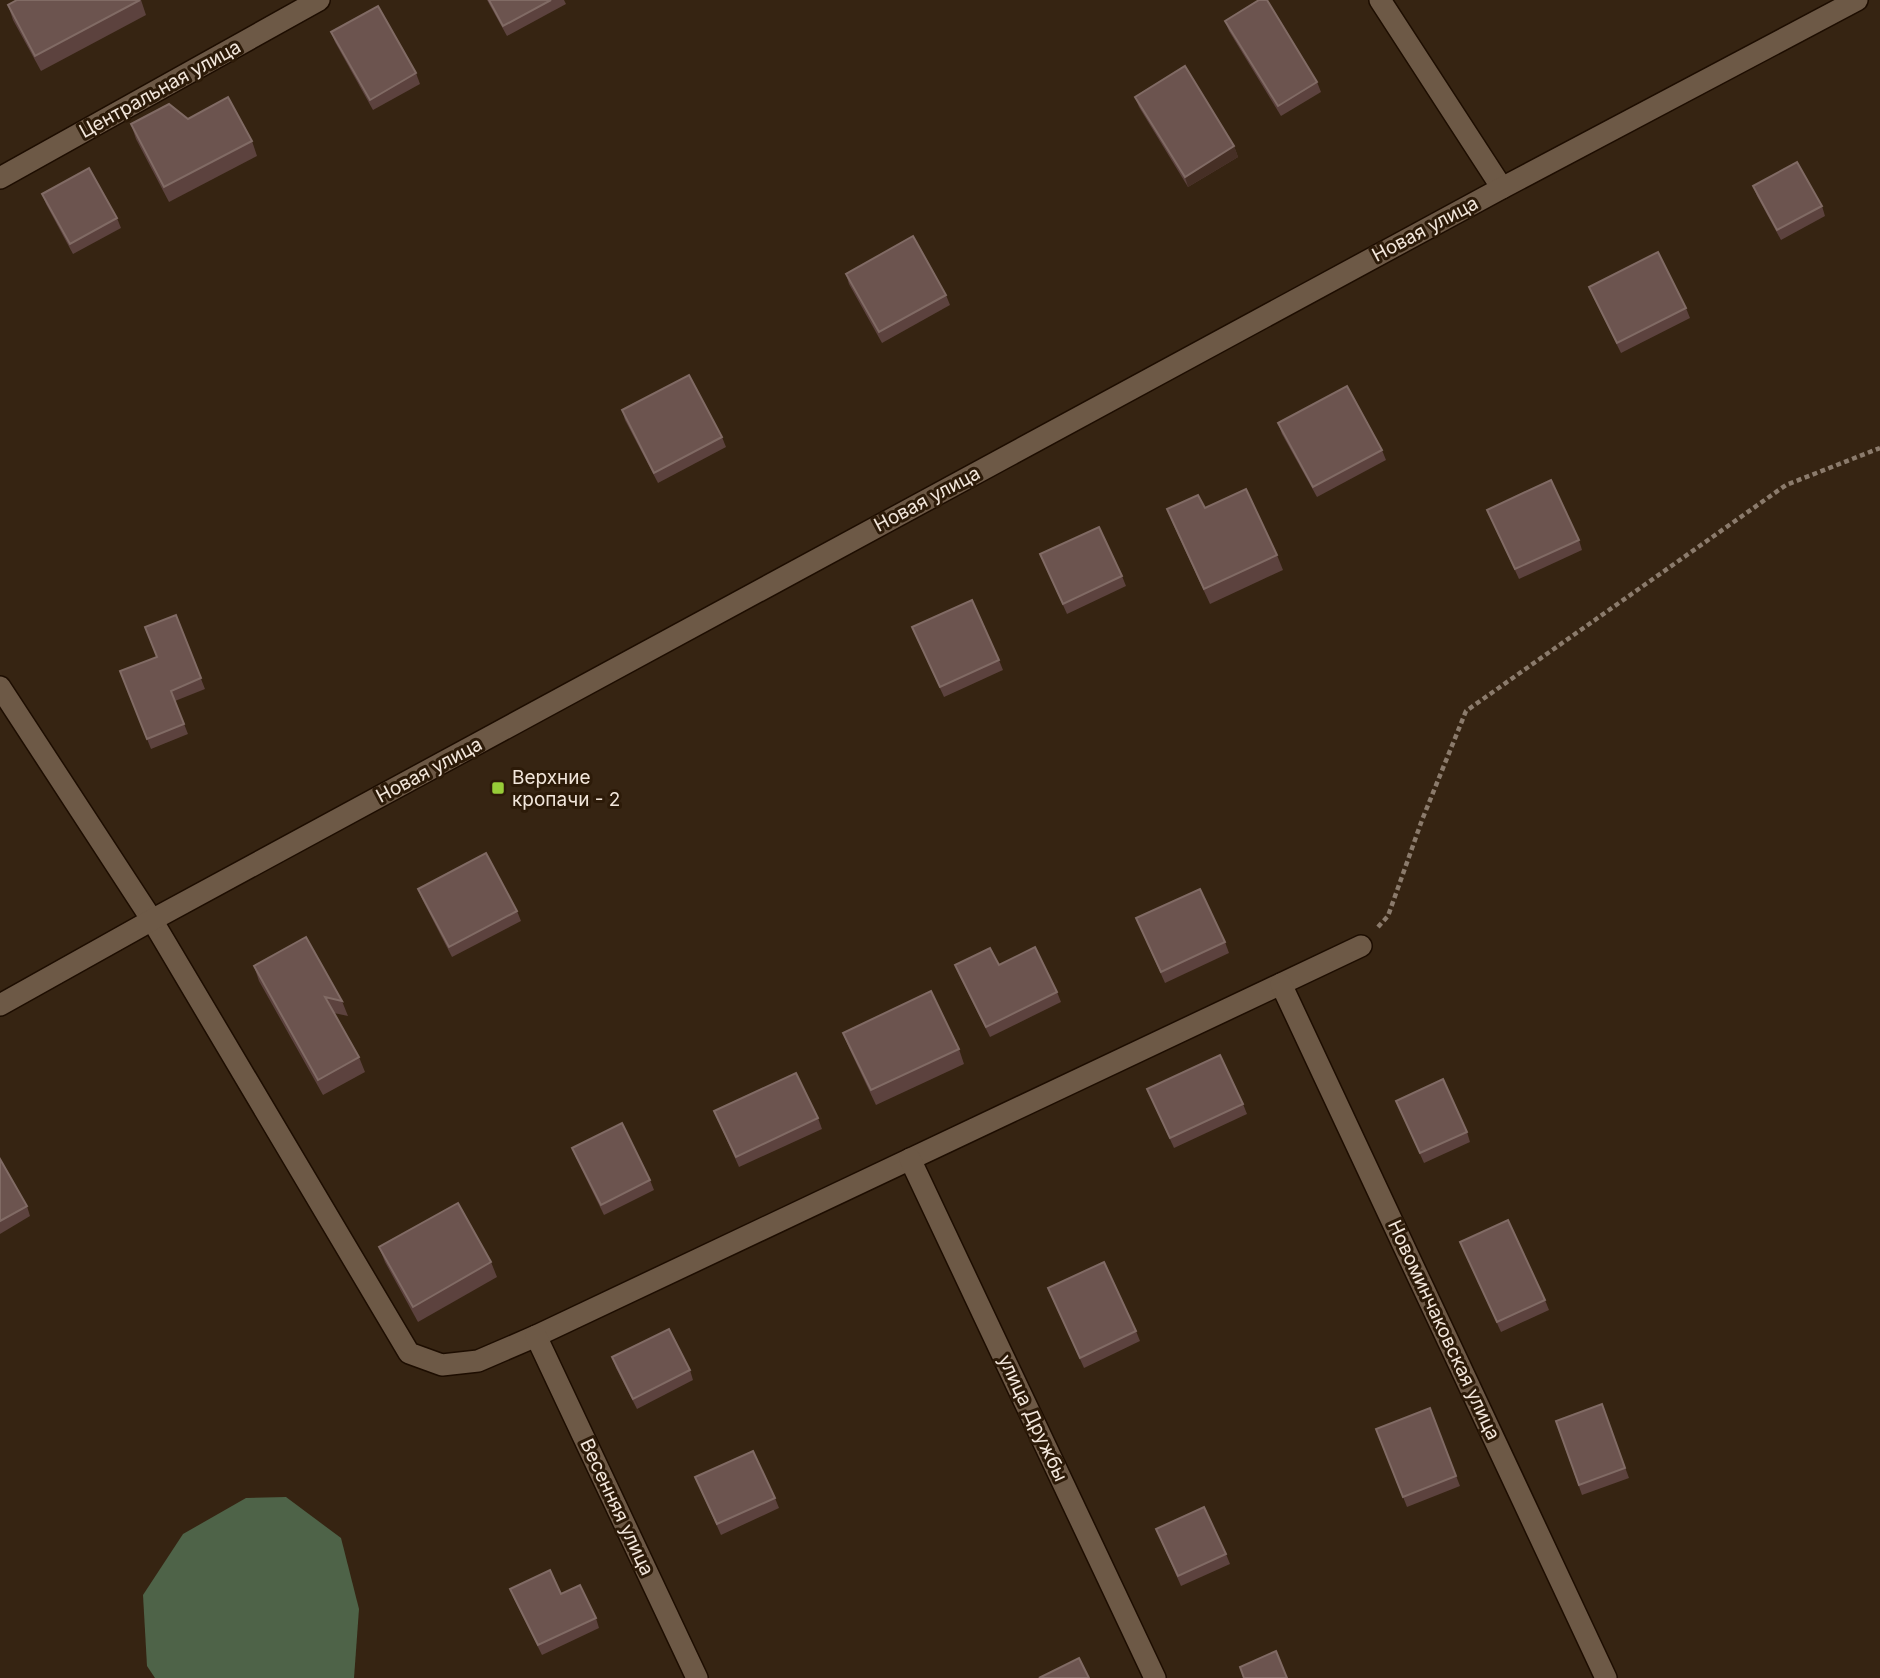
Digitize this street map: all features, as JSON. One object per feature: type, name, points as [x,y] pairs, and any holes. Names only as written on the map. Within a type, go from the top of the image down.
[{"type":"street","name":"Центральная улица","points":[[0,178],[319,0]]},
{"type":"street","points":[[1380,0],[1502,188]]},
{"type":"street","name":"Новая улица","points":[[0,1005],[1502,188],[1857,0]]},
{"type":"street","points":[[0,687],[152,920],[409,1353],[442,1365],[478,1361],[536,1336],[1361,946]]},
{"type":"street","name":"Новоминчаковская улица","points":[[1281,984],[1606,1678]]},
{"type":"street","name":"улица Дружбы","points":[[910,1159],[1155,1678]]},
{"type":"street","name":"Весенняя улица","points":[[536,1336],[697,1678]]},
{"type":"path","points":[[1361,946],[1388,916],[1422,820],[1466,711],[1786,485],[1880,448]]},
{"type":"green space","points":[[286,1497],[341,1538],[359,1609],[354,1678],[155,1678],[147,1666],[143,1595],[183,1534],[246,1498]]},
{"type":"building","points":[[17,0],[140,0],[35,56],[8,5]]},
{"type":"building","points":[[489,0],[551,0],[503,26]]},
{"type":"building","points":[[1259,0],[1267,0],[1317,82],[1278,106],[1225,21]]},
{"type":"building","points":[[378,6],[416,73],[370,100],[331,32]]},
{"type":"building","points":[[1185,66],[1234,146],[1185,177],[1135,97]]},
{"type":"building","points":[[228,97],[252,141],[164,187],[131,124],[169,104],[188,119]]},
{"type":"building","points":[[1797,162],[1822,206],[1777,230],[1753,186]]},
{"type":"building","points":[[89,168],[117,218],[70,244],[42,194]]},
{"type":"building","points":[[913,236],[946,295],[879,332],[846,274]]},
{"type":"building","points":[[1658,252],[1686,308],[1617,343],[1589,287]]},
{"type":"building","points":[[689,375],[722,437],[654,473],[622,410]]},
{"type":"building","points":[[1347,386],[1382,450],[1313,487],[1278,423]]},
{"type":"building","points":[[1551,480],[1579,540],[1515,569],[1487,510]]},
{"type":"building","points":[[1246,489],[1277,555],[1204,589],[1167,509],[1198,495],[1205,508]]},
{"type":"building","points":[[1099,527],[1122,576],[1063,604],[1040,554]]},
{"type":"building","points":[[972,600],[999,660],[940,687],[912,627]]},
{"type":"building","points":[[176,615],[201,678],[171,691],[184,724],[147,739],[120,671],[157,657],[145,627]]},
{"type":"building","points":[[486,853],[517,911],[449,947],[418,889]]},
{"type":"building","points":[[1200,889],[1225,942],[1161,972],[1136,918]]},
{"type":"building","points":[[306,937],[342,1001],[325,997],[359,1057],[318,1080],[254,966]]},
{"type":"building","points":[[1035,947],[1057,992],[986,1027],[955,965],[990,948],[999,965]]},
{"type":"building","points":[[931,991],[959,1049],[871,1090],[843,1033]]},
{"type":"building","points":[[1220,1055],[1243,1104],[1170,1138],[1147,1089]]},
{"type":"building","points":[[796,1073],[818,1118],[736,1157],[714,1111]]},
{"type":"building","points":[[1443,1079],[1467,1132],[1420,1153],[1396,1101]]},
{"type":"building","points":[[622,1123],[650,1180],[601,1205],[572,1148]]},
{"type":"building","points":[[0,1159],[27,1206],[0,1221]]},
{"type":"building","points":[[458,1203],[491,1262],[413,1307],[379,1247]]},
{"type":"building","points":[[1508,1220],[1545,1300],[1497,1322],[1460,1242]]},
{"type":"building","points":[[1104,1262],[1136,1331],[1080,1358],[1048,1288]]},
{"type":"building","points":[[669,1329],[690,1370],[633,1399],[612,1357]]},
{"type":"building","points":[[1602,1404],[1625,1468],[1579,1485],[1556,1421]]},
{"type":"building","points":[[1430,1408],[1456,1476],[1403,1497],[1376,1429]]},
{"type":"building","points":[[753,1451],[775,1498],[717,1524],[695,1477]]},
{"type":"building","points":[[1204,1507],[1226,1554],[1178,1576],[1156,1529]]},
{"type":"building","points":[[550,1570],[561,1594],[580,1585],[596,1618],[538,1645],[510,1589]]},
{"type":"building","points":[[1276,1651],[1287,1678],[1244,1678],[1240,1667]]},
{"type":"building","points":[[1079,1658],[1089,1678],[1039,1678]]},
{"type":"place","name":"Верхние кропачи - 2","points":[[498,788]]}]
